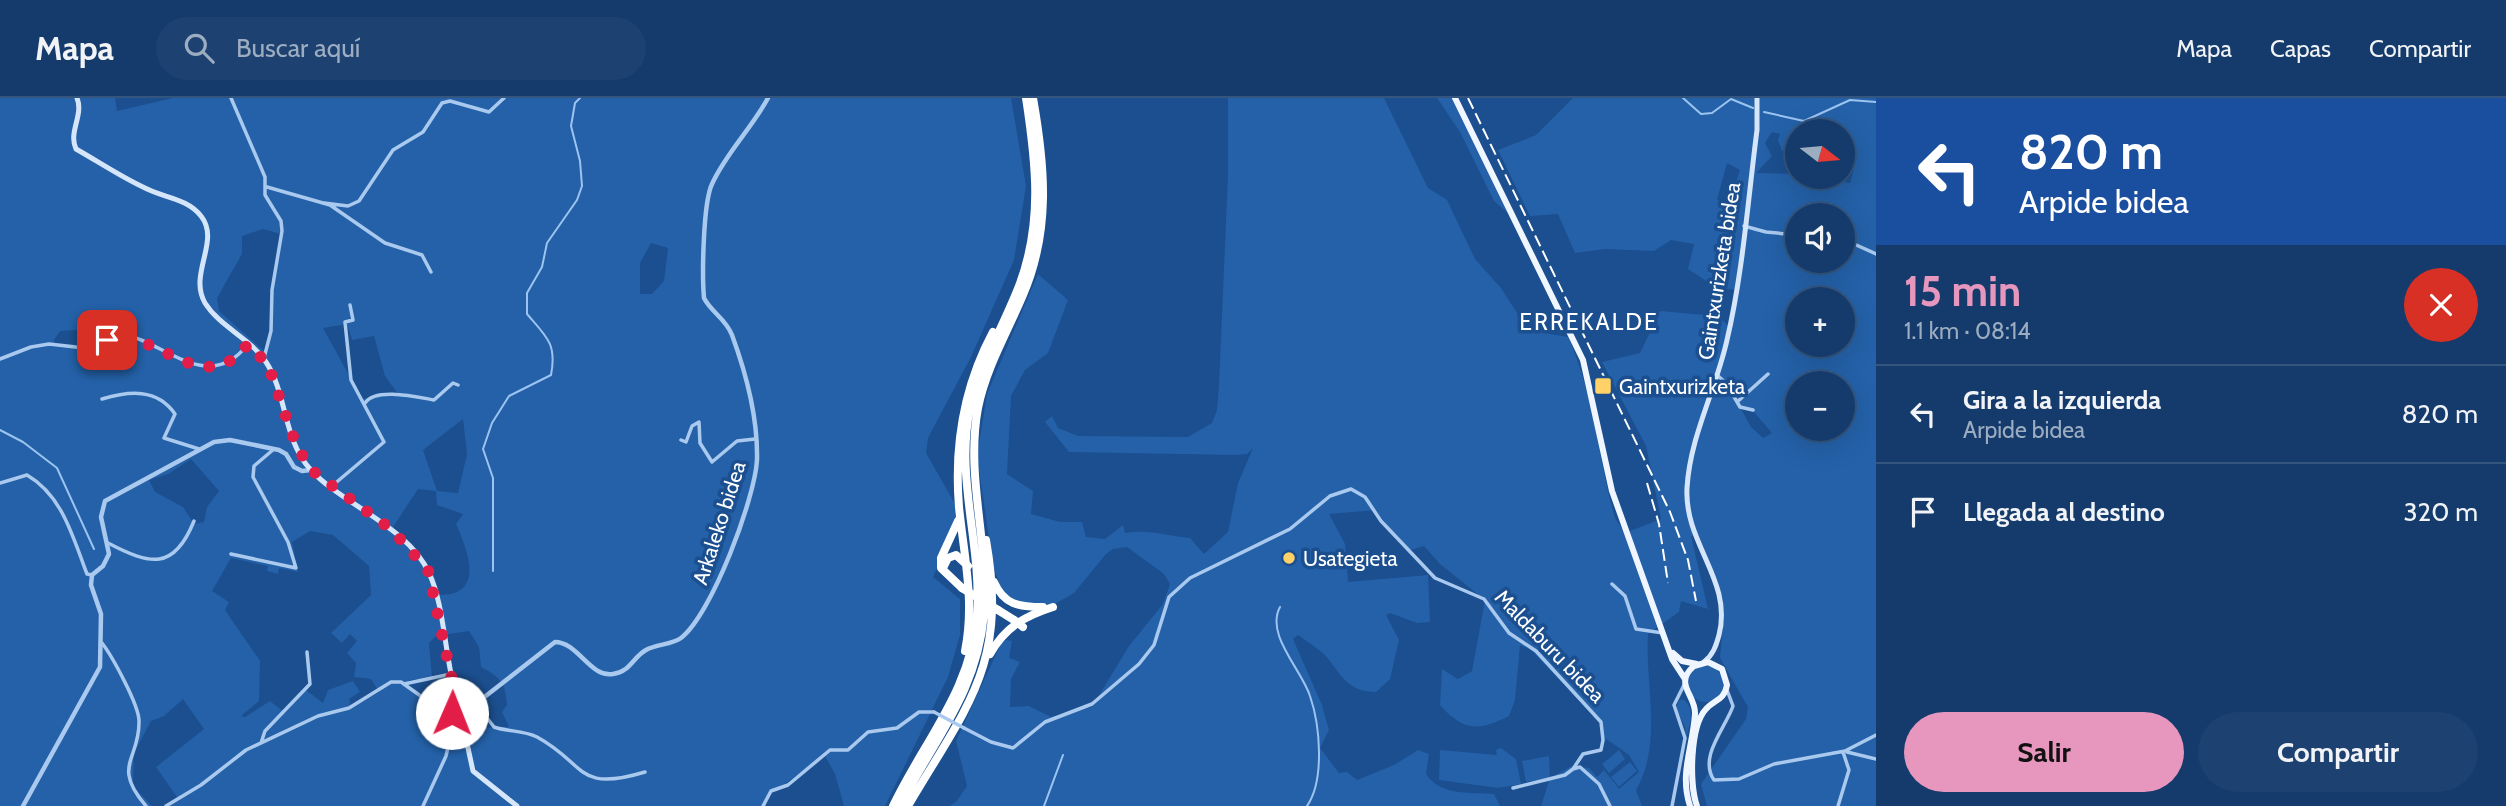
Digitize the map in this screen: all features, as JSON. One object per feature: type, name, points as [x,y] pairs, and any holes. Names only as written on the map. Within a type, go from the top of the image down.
[{"type":"highway","points":[[893,806],[946,714],[966,669],[977,614],[976,574],[965,471],[970,410],[984,365],[1022,279],[1032,239],[1037,202],[1035,158],[1026,98]]},
{"type":"highway","points":[[900,806],[961,702],[979,647],[985,587],[975,495],[974,446],[981,398],[995,355],[1027,285],[1043,221],[1044,173],[1033,98]]},
{"type":"highway","points":[[946,714],[968,635],[971,607],[960,509],[959,444],[971,383],[982,351],[1022,279]]},
{"type":"highway","points":[[975,495],[979,501],[992,578],[993,617],[987,659]]},
{"type":"highway","points":[[960,509],[957,527],[941,558],[944,574],[1025,629]]},
{"type":"highway","points":[[944,574],[944,564],[952,556],[960,556],[968,566]]},
{"type":"highway","points":[[908,806],[966,710],[987,659],[1001,638],[1020,621],[1053,607],[1021,607],[1009,602],[1000,593],[992,578]]},
{"type":"main road","points":[[77,98],[79,107],[73,140],[76,149],[146,189],[186,204],[201,216],[209,231],[201,265],[202,298],[216,315],[264,358],[296,445],[309,468],[392,530],[425,566],[432,580],[452,674],[453,708],[462,722],[473,771],[517,806]]},
{"type":"main road","points":[[1455,98],[1583,360],[1612,491],[1672,659],[1692,700],[1695,715],[1685,775],[1690,806]]},
{"type":"main road","name":"Gaintxurizketa bidea","points":[[1715,647],[1723,603],[1695,539],[1686,498],[1695,440],[1730,326],[1757,130],[1757,98]]},
{"type":"main road","points":[[1684,682],[1715,647]]},
{"type":"main road","points":[[1697,806],[1691,768],[1700,720],[1709,705],[1723,697],[1727,690],[1726,677],[1718,666],[1715,647]]},
{"type":"main road","points":[[1670,648],[1682,661],[1718,666]]},
{"type":"main road","points":[[1692,700],[1709,705]]},
{"type":"street","points":[[231,98],[267,187],[265,195],[281,221],[280,257],[272,290],[271,331],[264,358]]},
{"type":"street","points":[[267,187],[324,203],[348,206],[359,201],[393,150],[423,132],[442,103],[450,101],[489,112],[505,98]]},
{"type":"street","name":"Arkaleko bidea","points":[[470,705],[552,643],[567,645],[609,675],[628,669],[646,650],[681,638],[718,587],[754,473],[755,439],[748,384],[731,332],[704,298],[707,201],[718,173],[754,124],[768,98]]},
{"type":"street","points":[[324,203],[385,243],[422,255],[431,272]]},
{"type":"street","points":[[1743,226],[1785,234]]},
{"type":"street","points":[[1855,244],[1876,254]]},
{"type":"street","points":[[332,486],[384,444],[351,380],[347,362],[349,345],[345,322],[353,320],[349,305]]},
{"type":"street","points":[[0,359],[30,347],[49,344],[84,348],[122,335],[140,340],[180,360],[204,365],[231,360],[248,344]]},
{"type":"street","points":[[1737,402],[1768,374]]},
{"type":"street","points":[[1717,375],[1726,383],[1740,407],[1754,410]]},
{"type":"street","points":[[365,405],[372,397],[402,394],[434,400],[453,383],[458,385]]},
{"type":"street","points":[[102,399],[138,392],[154,397],[175,414],[164,438],[201,449]]},
{"type":"street","points":[[681,440],[686,442],[692,426],[699,422],[700,443],[712,461],[737,441],[755,439]]},
{"type":"street","points":[[23,806],[100,667],[101,614],[91,585],[92,575],[107,560],[108,543],[101,510],[108,497],[221,440],[274,449],[286,454],[294,467],[309,468]]},
{"type":"street","points":[[231,554],[296,568],[288,542],[253,477],[254,466],[274,449]]},
{"type":"street","points":[[0,483],[27,475],[51,496],[74,534],[87,573],[92,575]]},
{"type":"street","name":"Maldaburu bidea","points":[[763,806],[771,791],[788,785],[827,752],[848,750],[868,732],[897,728],[907,724],[919,712],[934,712],[1000,746],[1013,748],[1045,723],[1087,707],[1149,654],[1167,601],[1178,588],[1200,572],[1290,529],[1330,496],[1351,489],[1365,497],[1381,521],[1435,578],[1480,596],[1490,604],[1509,633],[1536,651],[1570,692],[1601,722],[1604,740],[1601,750],[1583,754],[1573,769]]},
{"type":"street","points":[[108,543],[134,556],[166,559],[180,550],[194,522]]},
{"type":"street","points":[[1612,584],[1625,596],[1636,629],[1665,634]]},
{"type":"street","points":[[102,643],[138,714],[138,735],[131,754],[128,777],[146,806]]},
{"type":"street","points":[[261,743],[265,731],[310,684],[307,652]]},
{"type":"street","points":[[404,684],[452,674]]},
{"type":"street","points":[[166,806],[201,785],[233,758],[261,743],[297,729],[318,716],[349,708],[385,684],[397,681],[425,699],[453,708],[470,705],[480,709],[494,727],[535,736],[589,775],[617,780],[645,772]]},
{"type":"street","points":[[1673,806],[1685,738],[1675,711],[1676,700],[1684,682]]},
{"type":"street","points":[[1727,690],[1732,701],[1731,713],[1714,745],[1711,771],[1714,780],[1739,779],[1774,764],[1844,752],[1876,735]]},
{"type":"street","points":[[1676,700],[1684,697],[1692,700]]},
{"type":"street","points":[[1723,697],[1732,701]]},
{"type":"street","points":[[423,806],[446,756],[452,730],[438,725],[453,708]]},
{"type":"street","points":[[1844,752],[1876,759]]},
{"type":"street","points":[[1838,806],[1849,770],[1844,752]]},
{"type":"street","points":[[1513,788],[1565,775],[1580,767],[1600,784],[1610,806]]},
{"type":"shaded area","points":[[0,98],[115,98],[117,111],[173,98],[1011,98],[1026,186],[1014,260],[971,357],[928,438],[926,453],[958,509],[956,525],[933,577],[960,599],[960,635],[948,677],[885,806],[844,806],[835,774],[825,756],[767,796],[766,806],[169,806],[178,800],[177,797],[156,767],[204,729],[183,699],[164,716],[151,721],[134,753],[133,786],[152,806],[0,806]],"holes":[[[263,229],[281,234],[265,352],[219,311],[217,298],[242,254],[242,236]],[[651,243],[668,248],[664,281],[652,294],[640,294],[640,263]],[[347,324],[352,340],[374,336],[385,376],[398,394],[362,399],[323,328]],[[78,330],[90,346],[55,343],[60,331]],[[463,419],[467,454],[458,493],[437,491],[423,450]],[[191,459],[219,491],[207,507],[204,522],[194,524],[183,507],[155,492],[149,480],[168,474]],[[418,489],[436,491],[437,505],[463,514],[456,524],[468,557],[468,579],[463,587],[454,593],[440,595],[433,572],[393,527]],[[310,531],[333,535],[369,566],[371,595],[331,633],[342,643],[350,634],[357,641],[347,653],[356,663],[354,677],[371,679],[379,692],[351,708],[349,699],[360,692],[353,681],[328,690],[323,703],[306,690],[285,713],[270,701],[245,717],[241,716],[259,701],[260,661],[225,610],[229,602],[212,591],[231,558],[268,566],[267,571],[278,574],[279,568],[298,572],[292,542]],[[469,631],[479,647],[481,667],[493,674],[503,686],[507,705],[502,712],[509,727],[466,728],[463,736],[449,738],[434,723],[436,709],[408,688],[410,680],[432,678],[429,643],[436,636]]]},
{"type":"shaded area","points":[[1228,98],[1384,98],[1428,188],[1447,200],[1475,259],[1501,288],[1528,330],[1568,337],[1590,403],[1615,518],[1625,533],[1661,519],[1646,446],[1602,362],[1640,353],[1660,311],[1717,316],[1729,326],[1738,290],[1717,288],[1688,269],[1694,244],[1671,240],[1654,251],[1605,249],[1575,253],[1558,214],[1530,216],[1498,150],[1536,135],[1573,98],[1876,98],[1876,806],[1707,806],[1701,784],[1746,719],[1748,707],[1720,658],[1724,614],[1708,563],[1694,535],[1691,536],[1708,609],[1681,601],[1679,612],[1648,634],[1651,734],[1644,772],[1636,790],[1642,806],[1541,806],[1550,778],[1572,766],[1589,768],[1597,777],[1604,770],[1619,789],[1639,772],[1629,755],[1602,736],[1600,722],[1531,650],[1520,645],[1515,700],[1509,716],[1488,725],[1472,726],[1448,714],[1440,705],[1442,669],[1458,679],[1472,671],[1485,600],[1440,564],[1424,546],[1411,550],[1393,534],[1376,510],[1329,514],[1345,544],[1348,582],[1428,575],[1430,622],[1417,623],[1390,613],[1386,615],[1399,640],[1390,679],[1376,692],[1351,685],[1319,650],[1298,635],[1293,639],[1322,705],[1329,730],[1320,748],[1339,773],[1347,772],[1357,780],[1394,765],[1418,750],[1429,754],[1426,774],[1439,786],[1456,792],[1494,794],[1500,806],[949,806],[956,802],[967,786],[956,741],[1003,639],[1012,641],[1009,658],[1020,662],[1011,679],[1010,707],[1029,706],[1051,717],[1092,707],[1129,646],[1163,604],[1170,584],[1164,574],[1127,547],[1113,549],[1106,554],[1074,593],[1055,604],[1021,604],[1002,592],[993,565],[977,456],[987,394],[1038,274],[1068,300],[1048,353],[1025,370],[1011,396],[1007,474],[1033,491],[1031,514],[1060,522],[1082,522],[1086,537],[1105,539],[1123,525],[1125,533],[1150,532],[1190,538],[1204,554],[1228,532],[1238,483],[1253,448],[1247,454],[1236,455],[1069,452],[1045,422],[1052,416],[1058,428],[1078,436],[1188,437],[1212,423],[1217,410],[1228,175]],"holes":[[[1727,163],[1740,170],[1728,204],[1717,200]],[[1741,409],[1754,412],[1772,433],[1763,438],[1751,427]]]},
{"type":"shaded area","points":[[1437,98],[1453,98],[1508,213],[1494,201],[1460,132]]},
{"type":"shaded area","points":[[1706,666],[1719,671],[1724,684],[1719,697],[1706,702],[1693,697],[1688,684],[1693,671]]},
{"type":"shaded area","points":[[1683,699],[1691,713],[1686,739],[1685,727],[1676,709],[1679,701]]},
{"type":"shaded area","points":[[1501,748],[1516,759],[1521,784],[1498,788],[1439,780],[1440,750],[1497,755],[1496,750]]},
{"type":"shaded area","points":[[1619,750],[1625,759],[1609,773],[1602,764]]},
{"type":"shaded area","points":[[1549,756],[1550,778],[1526,782],[1522,761]]},
{"type":"shaded area","points":[[1630,762],[1637,771],[1619,787],[1611,777]]},
{"type":"waterway","points":[[493,571],[493,478],[483,449],[492,423],[509,396],[551,375],[551,348],[545,335],[527,314],[527,293],[542,267],[547,243],[577,200],[582,186],[580,161],[571,126],[575,103],[580,98]]},
{"type":"waterway","points":[[1683,98],[1701,114],[1712,113],[1731,99],[1753,108]]},
{"type":"waterway","points":[[1764,112],[1804,121],[1850,100],[1876,102]]},
{"type":"waterway","points":[[0,430],[23,442],[57,468],[94,549]]},
{"type":"waterway","points":[[1280,607],[1277,629],[1286,652],[1306,686],[1316,722],[1318,767],[1313,795],[1307,806]]},
{"type":"waterway","points":[[1044,806],[1063,755]]},
{"type":"railway","points":[[1468,98],[1670,512],[1688,560],[1696,601]]},
{"type":"railway","points":[[1647,483],[1659,524],[1668,583]]},
{"type":"place","name":"Gaintxurizketa","points":[[1603,386]]},
{"type":"place","name":"Usategieta","points":[[1289,558]]},
{"type":"district","name":"ERREKALDE","points":[[1589,322]]},
{"type":"route","points":[[107,340],[122,335],[133,337],[171,357],[198,365],[231,360],[248,344],[264,358],[272,374],[287,423],[307,465],[392,530],[428,570],[454,689],[449,706],[452,713]]}]
